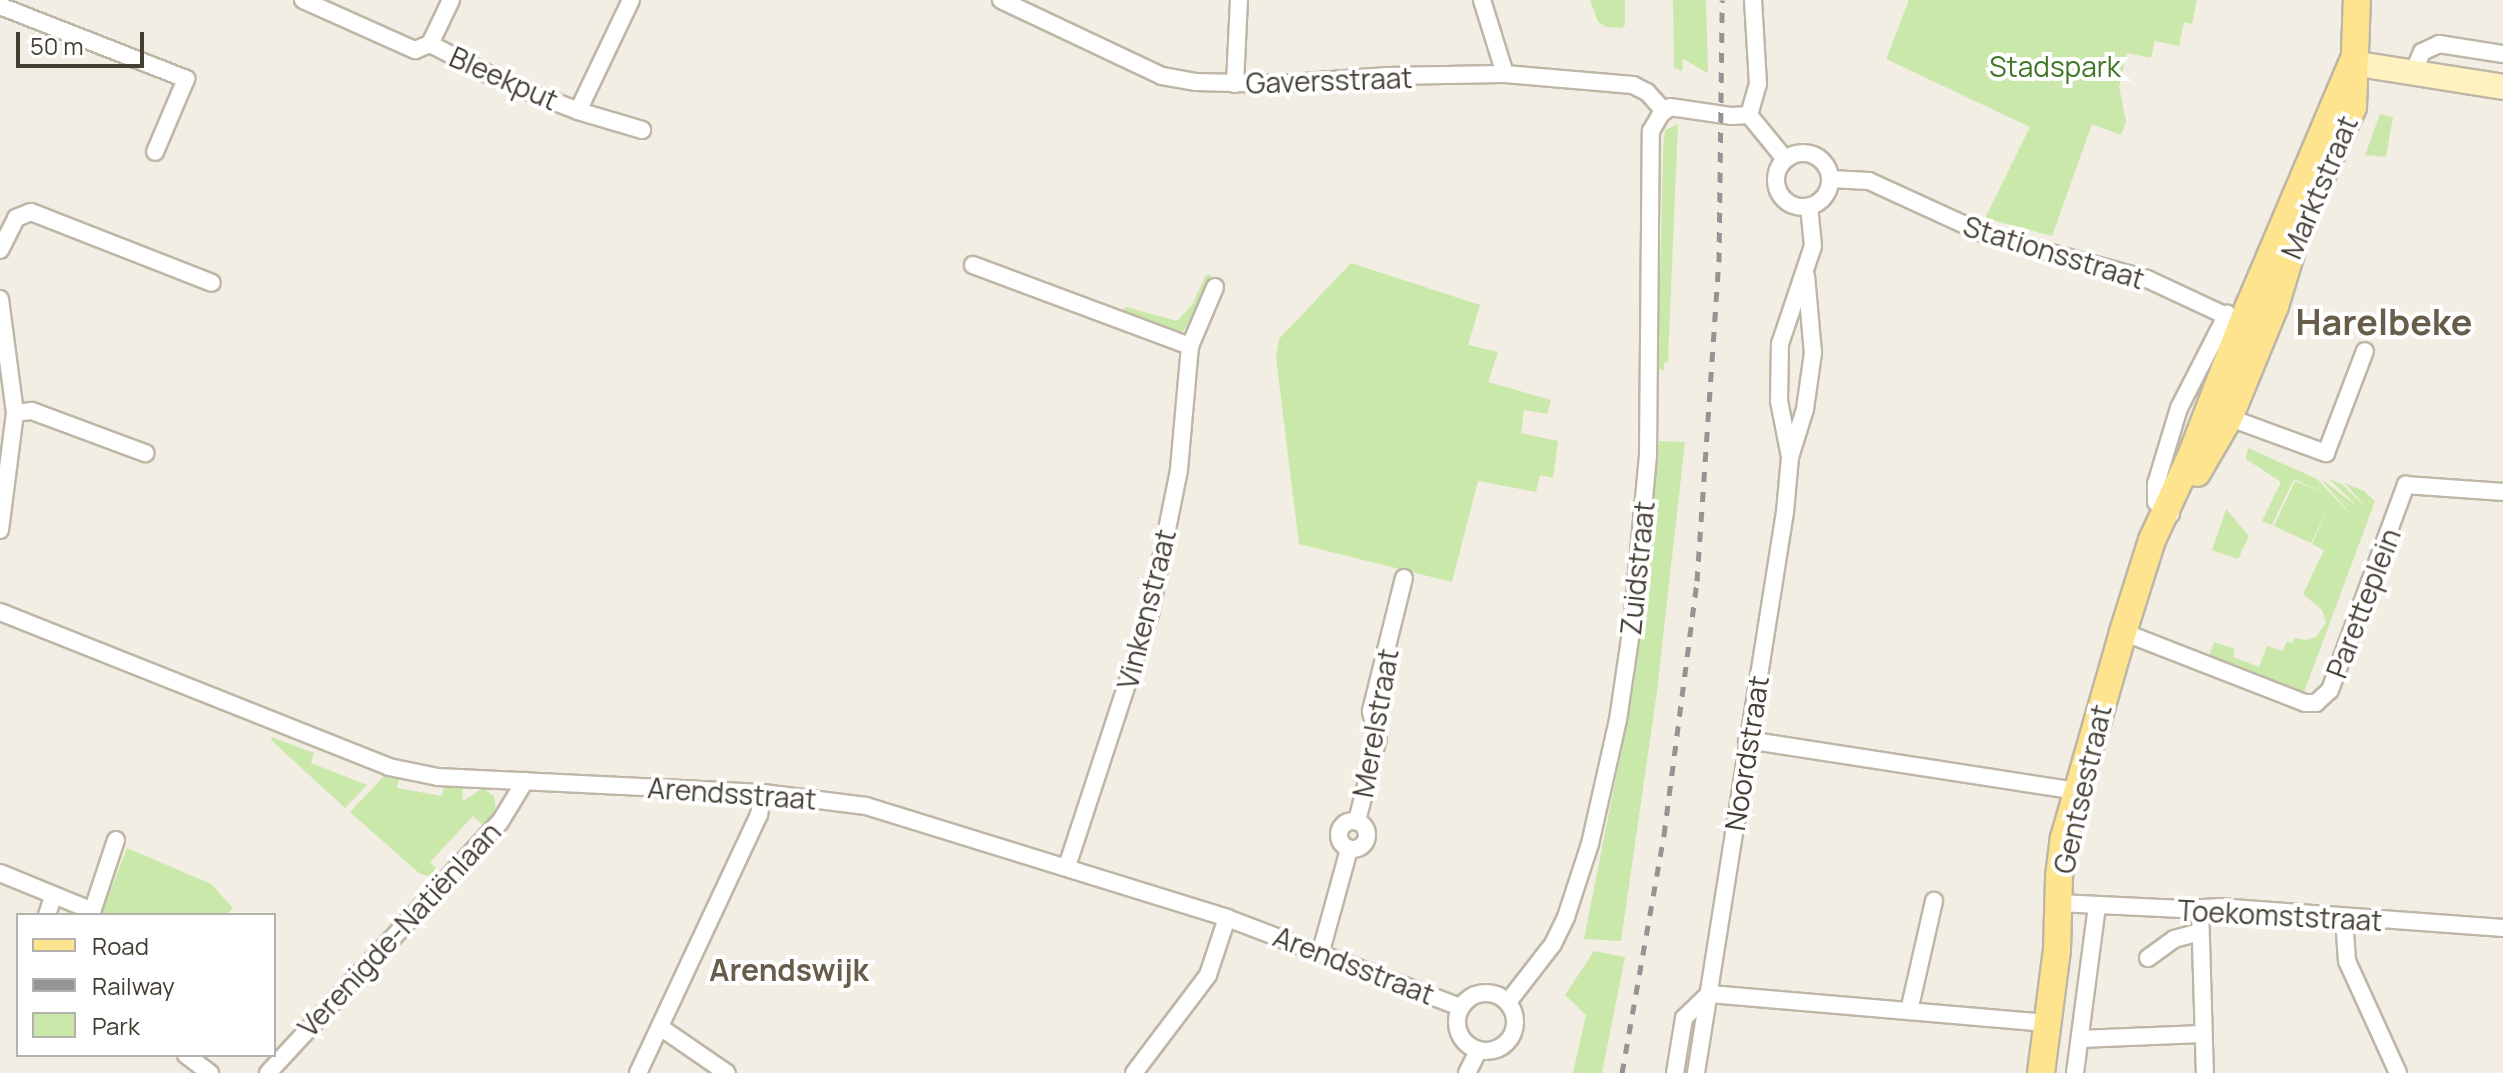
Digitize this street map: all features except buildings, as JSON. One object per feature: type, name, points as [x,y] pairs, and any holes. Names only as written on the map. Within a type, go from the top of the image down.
[{"type":"main road","name":"Marktstraat","points":[[2254,355],[2275,306],[2309,202],[2353,107],[2352,63],[2357,0]]},
{"type":"main road","name":"Marktstraat","points":[[2235,318],[2352,63]]},
{"type":"main road","points":[[2352,63],[2416,66],[2503,87]]},
{"type":"main road","name":"Gentsestraat","points":[[2219,414],[2235,318]]},
{"type":"main road","name":"Gentsestraat","points":[[2041,1073],[2057,950],[2064,838],[2123,632],[2146,558],[2219,414],[2254,355]]},
{"type":"street","name":"Bleekput","points":[[303,0],[415,50],[430,44],[451,0]]},
{"type":"street","name":"Bleekput","points":[[578,111],[631,0]]},
{"type":"street","name":"Gaversstraat","points":[[1001,0],[1162,76],[1235,84],[1505,74],[1633,85],[1651,96],[1664,111]]},
{"type":"street","points":[[1235,84],[1239,0]]},
{"type":"street","points":[[1482,0],[1505,74]]},
{"type":"street","points":[[1749,115],[1758,84],[1753,0]]},
{"type":"street","points":[[0,6],[186,79],[155,152]]},
{"type":"street","name":"Bleekput","points":[[430,44],[502,81],[578,111],[642,130]]},
{"type":"street","points":[[2416,66],[2422,52],[2439,44],[2503,54]]},
{"type":"street","points":[[1664,111],[1680,106],[1732,116],[1749,115]]},
{"type":"street","name":"Zuidstraat","points":[[1508,1002],[1553,944],[1566,917],[1590,844],[1618,720],[1632,625],[1648,455],[1651,131],[1664,111]]},
{"type":"street","points":[[1749,115],[1785,159]]},
{"type":"street","points":[[1797,154],[1813,155],[1825,164],[1830,179],[1823,199],[1809,206],[1789,203],[1779,191],[1777,175],[1785,159],[1797,154]]},
{"type":"street","name":"Stationsstraat","points":[[1830,179],[1869,181],[1989,236],[2147,279],[2235,318]]},
{"type":"street","points":[[1790,457],[1779,401],[1780,344],[1787,317],[1806,276],[1814,236],[1809,206]]},
{"type":"street","points":[[0,250],[16,218],[31,212],[212,283]]},
{"type":"street","points":[[973,265],[1190,346]]},
{"type":"street","points":[[1790,457],[1805,409],[1813,353],[1806,276]]},
{"type":"street","name":"Vinkenstraat","points":[[1067,866],[1150,614],[1179,470],[1190,346],[1215,287]]},
{"type":"street","points":[[0,299],[15,413],[0,530]]},
{"type":"street","points":[[2168,512],[2156,502],[2156,484],[2173,423],[2235,318],[2251,332],[2254,355]]},
{"type":"street","points":[[2219,414],[2326,453],[2365,351]]},
{"type":"street","points":[[15,413],[32,411],[145,453]]},
{"type":"street","name":"Noordstraat","points":[[1696,1073],[1785,512],[1790,457]]},
{"type":"street","name":"Paretteplein","points":[[2123,632],[2305,703],[2320,701],[2330,690],[2406,485],[2503,492]]},
{"type":"street","name":"Merelstraat","points":[[1321,951],[1349,849],[1340,841],[1340,829],[1347,822],[1357,821],[1378,738],[1371,711],[1404,578]]},
{"type":"street","name":"Arendsstraat","points":[[0,612],[389,767],[438,777],[763,793],[866,806],[1227,918],[1321,951],[1460,1007]]},
{"type":"street","points":[[1747,740],[2076,791]]},
{"type":"street","name":"Verenigde-Natiënlaan","points":[[268,1073],[500,822],[525,781]]},
{"type":"street","points":[[638,1073],[759,815],[763,793]]},
{"type":"street","points":[[0,873],[92,913],[116,840]]},
{"type":"street","points":[[48,913],[53,896]]},
{"type":"street","points":[[1909,1011],[1934,901]]},
{"type":"street","name":"Toekomststraat","points":[[2058,903],[2328,914],[2344,918],[2503,928]]},
{"type":"street","points":[[2075,1073],[2097,905]]},
{"type":"street","points":[[2200,908],[2205,1073]]},
{"type":"street","points":[[1134,1073],[1208,975],[1227,918]]},
{"type":"street","points":[[2344,918],[2347,961],[2398,1073]]},
{"type":"street","points":[[2148,958],[2174,939],[2200,932]]},
{"type":"street","points":[[1675,1073],[1684,1018],[1709,994],[2048,1023]]},
{"type":"street","points":[[1474,995],[1501,996],[1508,1002],[1516,1024],[1510,1040],[1493,1051],[1478,1051],[1459,1036],[1457,1016],[1460,1007],[1474,995]]},
{"type":"street","points":[[660,1027],[727,1073]]},
{"type":"street","points":[[2080,1039],[2202,1034]]},
{"type":"street","points":[[1467,1073],[1478,1051]]},
{"type":"street","points":[[189,1057],[210,1073]]},
{"type":"green space","points":[[1590,0],[1625,0],[1625,25],[1622,28],[1606,27],[1598,22]]},
{"type":"green space","points":[[1673,0],[1706,0],[1708,73],[1683,59],[1682,71],[1674,68]]},
{"type":"green space","name":"Stadspark","points":[[1909,0],[2197,0],[2192,24],[2184,22],[2179,46],[2155,41],[2151,58],[2127,53],[2119,87],[2126,121],[2121,135],[2092,124],[2052,236],[1985,218],[2030,127],[1886,59]]},
{"type":"green space","points":[[2380,114],[2393,117],[2386,157],[2365,155]]},
{"type":"green space","points":[[1678,124],[1668,362],[1664,363],[1664,370],[1658,369],[1663,150],[1665,130]]},
{"type":"green space","points":[[1351,263],[1480,305],[1468,345],[1498,352],[1488,382],[1551,400],[1547,414],[1524,410],[1521,433],[1558,441],[1553,478],[1540,475],[1536,492],[1478,481],[1452,582],[1299,544],[1276,358],[1279,339]]},
{"type":"green space","points":[[1206,275],[1211,275],[1200,306],[1183,331],[1173,333],[1117,315],[1126,307],[1177,321],[1192,305]]},
{"type":"green space","points":[[1659,441],[1685,442],[1657,691],[1621,941],[1584,939],[1634,686]]},
{"type":"green space","points":[[2248,448],[2317,479],[2354,518],[2320,478],[2358,507],[2329,479],[2343,485],[2367,509],[2345,483],[2364,491],[2375,501],[2303,695],[2209,657],[2214,642],[2235,649],[2233,657],[2259,667],[2267,646],[2283,651],[2287,641],[2292,643],[2294,638],[2306,640],[2316,637],[2326,622],[2322,610],[2303,594],[2324,550],[2312,544],[2330,504],[2311,543],[2274,526],[2295,481],[2324,493],[2294,479],[2272,525],[2262,521],[2281,482],[2246,459]]},
{"type":"green space","points":[[2226,509],[2249,536],[2238,559],[2212,550]]},
{"type":"green space","points":[[272,737],[314,753],[311,763],[367,785],[345,808],[271,740]]},
{"type":"green space","points":[[385,775],[399,779],[397,788],[442,796],[444,786],[462,788],[463,801],[483,788],[494,796],[496,813],[484,826],[473,816],[430,862],[441,873],[435,879],[419,873],[350,812]]},
{"type":"green space","points":[[127,848],[211,884],[233,908],[228,913],[102,913]]},
{"type":"green space","points":[[1594,951],[1625,957],[1602,1073],[1573,1073],[1586,1015],[1565,995]]},
{"type":"railway","points":[[1622,1073],[1664,835],[1697,581],[1719,262],[1722,0]]},
{"type":"district","name":"Harelbeke","points":[[2384,322]]},
{"type":"district","name":"Arendswijk","points":[[789,970]]}]
